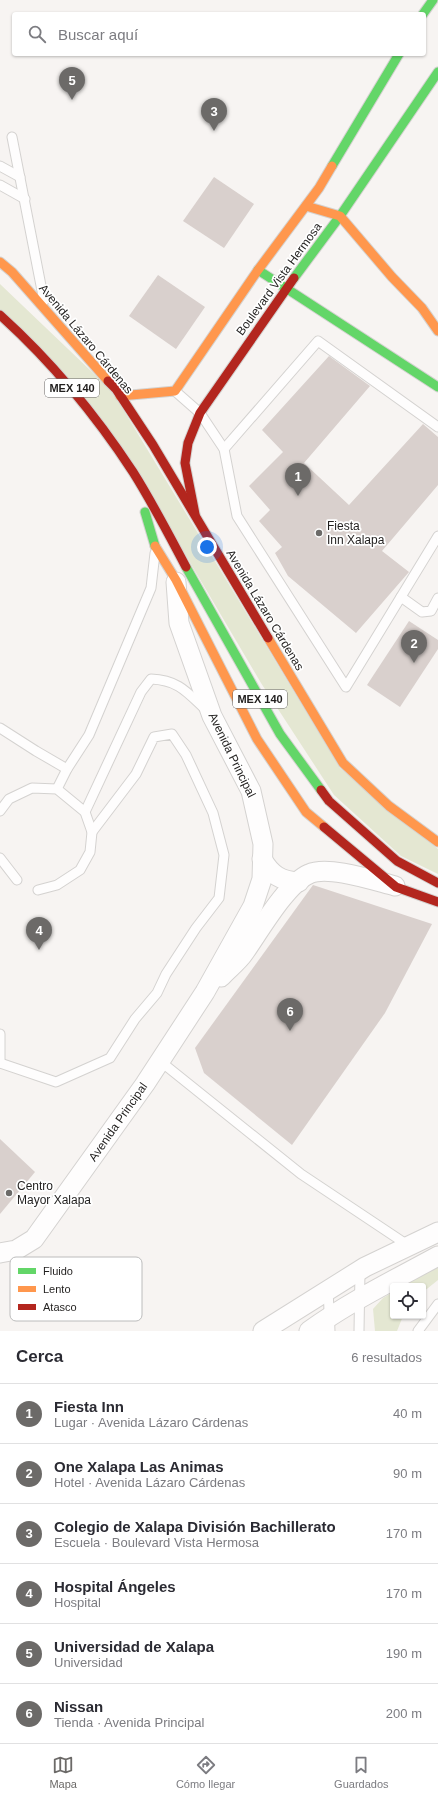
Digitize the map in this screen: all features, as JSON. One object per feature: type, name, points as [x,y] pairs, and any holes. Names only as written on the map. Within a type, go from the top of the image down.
[{"type":"main road","points":[[424,12],[433,0]]},
{"type":"main road","name":"Boulevard Vista Hermosa","points":[[175,391],[258,270],[323,182],[398,56]]},
{"type":"main road","name":"Boulevard Vista Hermosa","points":[[195,515],[185,463],[188,443],[200,413],[286,289],[340,216],[438,72]]},
{"type":"main road","points":[[306,206],[340,216],[392,278],[422,308],[438,331]]},
{"type":"main road","name":"Avenida Lázaro Cárdenas","points":[[0,262],[12,272],[116,389],[153,445],[343,763],[389,806],[438,842]]},
{"type":"main road","points":[[258,270],[438,387]]},
{"type":"main road","name":"MEX 140","points":[[0,315],[22,335],[74,390],[133,472],[280,734],[329,801],[397,861],[438,883]]},
{"type":"main road","points":[[120,396],[175,391]]},
{"type":"main road","points":[[133,472],[155,546],[176,580],[257,739],[306,812],[396,887],[438,902]]},
{"type":"street","name":"Avenida Principal","points":[[0,1253],[16,1250],[34,1239],[160,1061],[205,992],[253,906],[262,879],[263,844],[251,791],[212,716],[179,623],[176,580]]},
{"type":"street","points":[[262,859],[268,869],[276,877],[287,881],[299,882]]},
{"type":"street","name":"Avenida Principal","points":[[205,992],[243,955],[271,912],[291,887],[309,874],[330,871],[396,887]]},
{"type":"street","points":[[263,1331],[360,1271],[438,1232]]},
{"type":"street","points":[[309,1331],[329,1324],[359,1298],[438,1256]]},
{"type":"lane","points":[[12,137],[45,309]]},
{"type":"lane","points":[[0,166],[20,177]]},
{"type":"lane","points":[[0,185],[25,200]]},
{"type":"lane","points":[[224,449],[318,341],[438,427]]},
{"type":"lane","points":[[175,391],[200,413],[224,449],[236,516],[346,687],[438,536]]},
{"type":"lane","points":[[57,789],[67,769],[89,735],[152,588],[155,546]]},
{"type":"lane","points":[[400,597],[422,612],[431,611],[438,598]]},
{"type":"lane","points":[[86,812],[141,692],[151,679],[165,680],[183,688],[212,716]]},
{"type":"lane","points":[[0,728],[67,769]]},
{"type":"lane","points":[[0,1034],[0,1063],[56,1082],[110,1058],[135,1019],[157,993],[166,974],[196,928],[219,898],[224,855],[213,813],[186,755],[172,734],[154,737],[136,774],[92,832]]},
{"type":"lane","points":[[0,811],[9,799],[32,788],[57,789],[86,812],[92,832],[90,852],[80,870],[57,885],[38,890]]},
{"type":"lane","points":[[0,858],[17,880]]},
{"type":"lane","points":[[160,1061],[301,1174],[409,1246]]},
{"type":"lane","points":[[359,1331],[360,1271]]},
{"type":"lane","points":[[328,1290],[329,1324]]},
{"type":"lane","points":[[418,1331],[438,1304]]},
{"type":"green space","points":[[0,284],[112,391],[340,768],[438,849],[438,874],[401,856],[334,795],[261,683],[135,469],[0,311]]},
{"type":"green space","points":[[438,1266],[438,1280],[426,1290],[426,1283],[409,1283]]},
{"type":"green space","points":[[390,1294],[390,1319],[402,1319],[397,1331],[375,1331],[373,1309],[383,1298]]},
{"type":"building","points":[[214,177],[254,204],[224,248],[183,221]]},
{"type":"building","points":[[158,275],[205,307],[176,349],[129,316]]},
{"type":"building","points":[[329,356],[370,386],[304,463],[349,505],[423,424],[438,437],[438,485],[382,551],[409,572],[356,633],[288,576],[275,553],[282,547],[259,521],[270,510],[249,486],[283,452],[262,430]]},
{"type":"building","points":[[409,621],[438,640],[438,649],[400,707],[367,685]]},
{"type":"building","points":[[313,885],[432,924],[385,1013],[292,1145],[204,1073],[195,1048]]},
{"type":"building","name":"Centro Mayor Xalapa","points":[[0,1139],[35,1172],[0,1214]]},
{"type":"traffic: fast","points":[[424,12],[433,0]]},
{"type":"traffic: fast","points":[[332,166],[398,56]]},
{"type":"traffic: fast","points":[[294,278],[340,216],[438,72]]},
{"type":"traffic: fast","points":[[258,270],[438,387]]},
{"type":"traffic: fast","points":[[145,512],[155,546]]},
{"type":"traffic: fast","points":[[186,567],[280,734],[321,790]]},
{"type":"traffic: slow","points":[[120,396],[175,391],[258,270],[319,188],[332,166]]},
{"type":"traffic: slow","points":[[306,206],[340,216],[392,277],[422,308],[438,331]]},
{"type":"traffic: slow","points":[[0,262],[12,272],[108,381]]},
{"type":"traffic: slow","points":[[155,546],[176,580],[257,739],[306,812],[324,827]]},
{"type":"traffic: slow","points":[[268,638],[343,763],[389,806],[438,842]]},
{"type":"traffic: jam","points":[[195,514],[185,463],[188,443],[200,413],[294,278]]},
{"type":"traffic: jam","points":[[0,315],[37,351],[88,409],[103,429],[140,483],[186,567]]},
{"type":"traffic: jam","points":[[108,381],[116,389],[153,445],[268,638]]},
{"type":"traffic: jam","points":[[321,790],[329,801],[397,861],[438,883]]},
{"type":"traffic: jam","points":[[324,827],[396,887],[438,902]]},
{"type":"place","name":"Universidad de Xalapa","points":[[72,100]]},
{"type":"place","name":"Colegio de Xalapa División Bachillerato","points":[[214,131]]},
{"type":"place","name":"Fiesta Inn","points":[[298,496]]},
{"type":"place","name":"Fiesta Inn Xalapa","points":[[319,533]]},
{"type":"place","name":"One Xalapa Las Animas","points":[[414,663]]},
{"type":"place","name":"Hospital Ángeles","points":[[39,950]]},
{"type":"place","name":"Nissan","points":[[290,1031]]},
{"type":"place","name":"Centro Mayor Xalapa","points":[[9,1193]]}]
